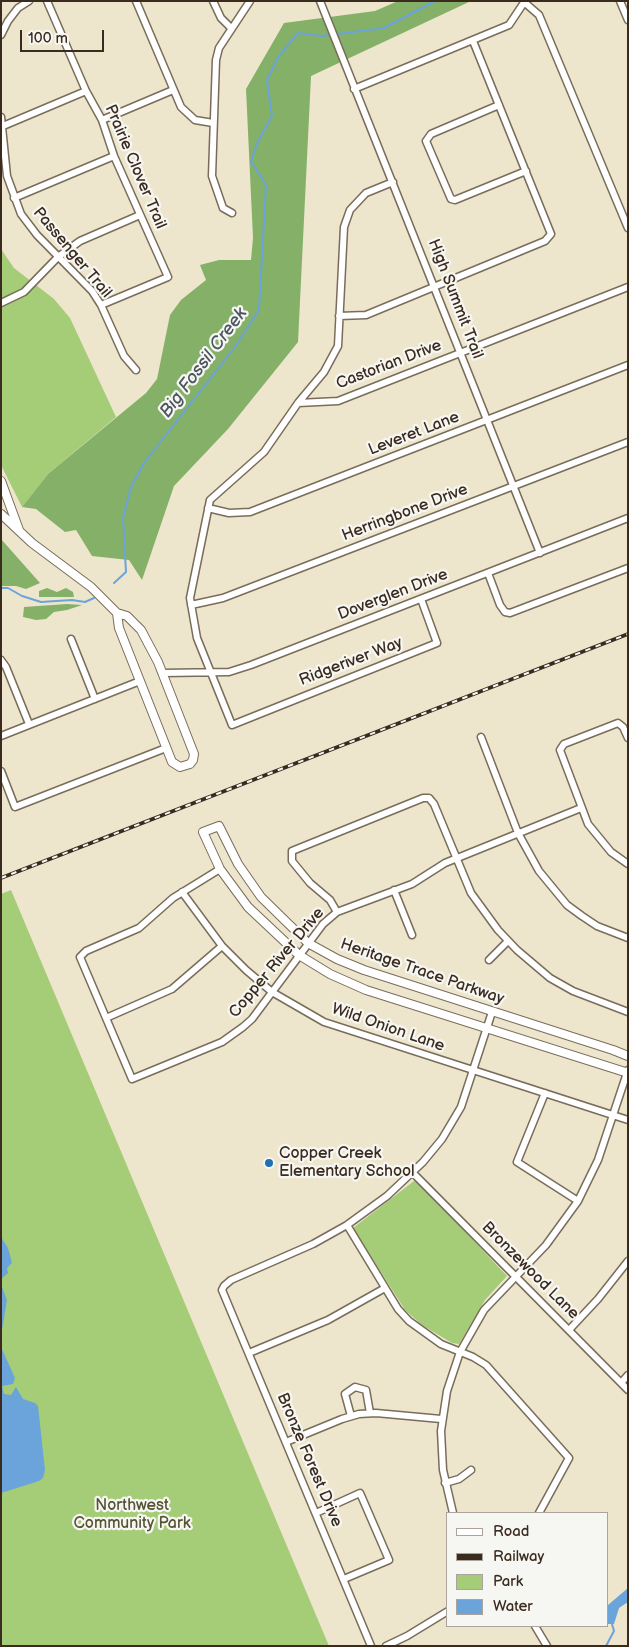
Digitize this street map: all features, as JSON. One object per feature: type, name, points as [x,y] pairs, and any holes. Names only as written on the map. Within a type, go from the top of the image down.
[{"type":"street","points":[[1,36],[8,21],[18,8],[30,1]]},
{"type":"street","name":"Prairie Clover Trail","points":[[47,1],[86,91],[102,120],[114,156],[168,277],[101,305]]},
{"type":"street","points":[[136,1],[181,107],[189,117],[213,123]]},
{"type":"street","points":[[213,1],[221,18],[231,28]]},
{"type":"street","points":[[232,213],[223,208],[213,182],[213,123],[217,54],[231,28],[250,1]]},
{"type":"street","name":"High Summit Trail","points":[[320,1],[540,552]]},
{"type":"street","points":[[620,1],[628,20]]},
{"type":"street","points":[[354,89],[509,25],[525,2],[539,14],[628,227]]},
{"type":"street","points":[[339,316],[366,314],[545,241],[551,234],[473,41]]},
{"type":"street","points":[[102,120],[173,90]]},
{"type":"street","points":[[4,126],[86,91]]},
{"type":"street","points":[[499,105],[431,134],[426,141],[451,199],[456,200],[526,171]]},
{"type":"street","name":"Passenger Trail","points":[[1,117],[4,126],[7,176],[21,214],[37,236],[92,291],[101,305],[124,356],[136,370]]},
{"type":"street","points":[[14,198],[114,156]]},
{"type":"street","points":[[211,672],[197,638],[191,605],[194,577],[210,500],[264,452],[298,403],[324,372],[338,346],[344,227],[350,210],[366,193],[393,182]]},
{"type":"street","points":[[1,303],[24,292],[58,257],[80,241],[140,215]]},
{"type":"street","name":"Castorian Drive","points":[[298,403],[338,401],[628,287]]},
{"type":"street","name":"Leveret Lane","points":[[208,508],[229,514],[250,512],[628,365]]},
{"type":"street","name":"Herringbone Drive","points":[[191,605],[223,598],[628,442]]},
{"type":"street","points":[[1,481],[19,530]]},
{"type":"street","points":[[1,514],[109,604],[117,613],[127,616],[141,630],[163,673],[194,754],[194,760],[183,766],[176,767],[166,748],[119,628],[117,613]]},
{"type":"street","name":"Doverglen Drive","points":[[163,673],[229,672],[252,665],[628,518]]},
{"type":"street","points":[[488,573],[500,604],[505,612],[510,612],[628,568]]},
{"type":"street","name":"Ridgeriver Way","points":[[211,672],[232,725],[438,643],[421,599]]},
{"type":"street","points":[[71,639],[96,698]]},
{"type":"street","points":[[1,660],[6,667],[29,724]]},
{"type":"street","points":[[1,736],[140,681]]},
{"type":"street","points":[[628,738],[620,724],[560,747],[560,752],[581,808],[600,840],[628,864]]},
{"type":"street","points":[[481,737],[518,833],[538,871],[567,904],[597,926],[628,938]]},
{"type":"street","points":[[1,771],[15,807],[166,748]]},
{"type":"street","points":[[337,912],[330,900],[310,883],[292,861],[292,851],[423,798],[429,798],[434,804],[455,858],[479,904],[508,941],[531,964],[565,986],[592,1000],[628,1012]]},
{"type":"street","name":"Copper River Drive","points":[[106,1018],[132,1079],[222,1042],[252,1019],[323,924],[337,912],[412,884],[433,868],[455,858],[581,808]]},
{"type":"street","name":"Heritage Trace Parkway","points":[[628,1056],[364,970],[308,943],[261,897],[233,856],[219,826],[203,832],[220,869],[248,907],[300,955],[330,974],[366,990],[628,1072]]},
{"type":"street","points":[[220,869],[182,892],[139,928],[86,951],[80,957],[106,1018],[172,990],[222,946]]},
{"type":"street","points":[[394,890],[412,935]]},
{"type":"street","name":"Wild Onion Lane","points":[[182,892],[222,946],[272,992],[324,1022],[628,1120]]},
{"type":"street","points":[[489,960],[508,941]]},
{"type":"street","points":[[492,1012],[461,1107],[449,1129],[434,1151],[387,1196],[347,1225],[398,1308],[413,1324],[431,1338],[486,1365],[569,1458],[540,1512]]},
{"type":"street","points":[[453,1512],[445,1483],[440,1444],[441,1420],[450,1377],[460,1352],[484,1310],[552,1236],[578,1201],[598,1160],[628,1072]]},
{"type":"street","points":[[545,1094],[532,1132],[518,1162],[578,1201]]},
{"type":"street","name":"Bronzewood Lane","points":[[412,1172],[628,1390]]},
{"type":"street","name":"Bronze Forest Drive","points":[[347,1225],[313,1244],[231,1280],[224,1286],[224,1295],[371,1646]]},
{"type":"street","points":[[569,1330],[598,1299],[628,1261]]},
{"type":"street","points":[[249,1353],[328,1320],[385,1288]]},
{"type":"street","points":[[621,1383],[628,1375]]},
{"type":"street","points":[[351,1416],[344,1394],[355,1387],[366,1390],[370,1413]]},
{"type":"street","points":[[286,1442],[351,1416],[370,1413],[441,1420]]},
{"type":"street","points":[[445,1483],[459,1479],[471,1470]]},
{"type":"street","points":[[316,1513],[360,1493],[389,1560],[344,1579]]},
{"type":"street","points":[[386,1646],[407,1636],[446,1612]]},
{"type":"street","points":[[536,1627],[547,1646]]},
{"type":"green space","points":[[398,1],[471,1],[311,76],[298,342],[228,429],[174,486],[142,580],[129,560],[92,556],[76,530],[65,532],[36,509],[22,507],[48,474],[146,393],[157,379],[170,315],[181,300],[206,280],[200,265],[219,260],[251,260],[253,238],[246,89],[284,23],[375,11]]},
{"type":"green space","points":[[1,249],[14,268],[54,299],[70,318],[116,417],[48,474],[22,507],[1,465]]},
{"type":"green space","points":[[1,539],[40,583],[26,589],[16,586],[1,586]]},
{"type":"green space","points":[[47,588],[57,592],[66,588],[73,592],[74,597],[39,597],[39,591]]},
{"type":"green space","points":[[67,604],[82,605],[54,612],[46,619],[36,620],[23,617],[24,607]]},
{"type":"green space","name":"Northwest Community Park","points":[[11,890],[329,1646],[1,1646],[1,894]]},
{"type":"green space","points":[[414,1181],[419,1183],[507,1276],[485,1300],[459,1344],[452,1343],[422,1325],[405,1310],[353,1228]]},
{"type":"water","points":[[1,1237],[8,1248],[12,1263],[7,1268],[8,1273],[1,1279]]},
{"type":"water","points":[[2,1287],[7,1300],[1,1336],[1,1289]]},
{"type":"water","points":[[1,1347],[15,1378],[13,1384],[2,1386],[4,1394],[11,1395],[16,1387],[23,1399],[38,1406],[45,1470],[43,1478],[39,1481],[1,1493]]},
{"type":"water","points":[[628,1588],[628,1602],[619,1608],[614,1624],[609,1624],[609,1604]]},
{"type":"waterway","name":"Big Fossil Creek","points":[[114,583],[126,572],[123,518],[131,487],[144,463],[235,347],[259,310],[266,185],[251,161],[258,141],[272,116],[267,80],[279,56],[298,33],[321,36],[384,28],[435,1]]},
{"type":"waterway","name":"Big Fossil Creek","points":[[1,588],[8,588],[22,596],[41,602],[72,600],[85,602],[94,598]]},
{"type":"waterway","points":[[606,1646],[614,1631],[612,1624]]},
{"type":"railway","points":[[1,878],[628,634]]},
{"type":"place","name":"Copper Creek Elementary School","points":[[269,1163]]}]
